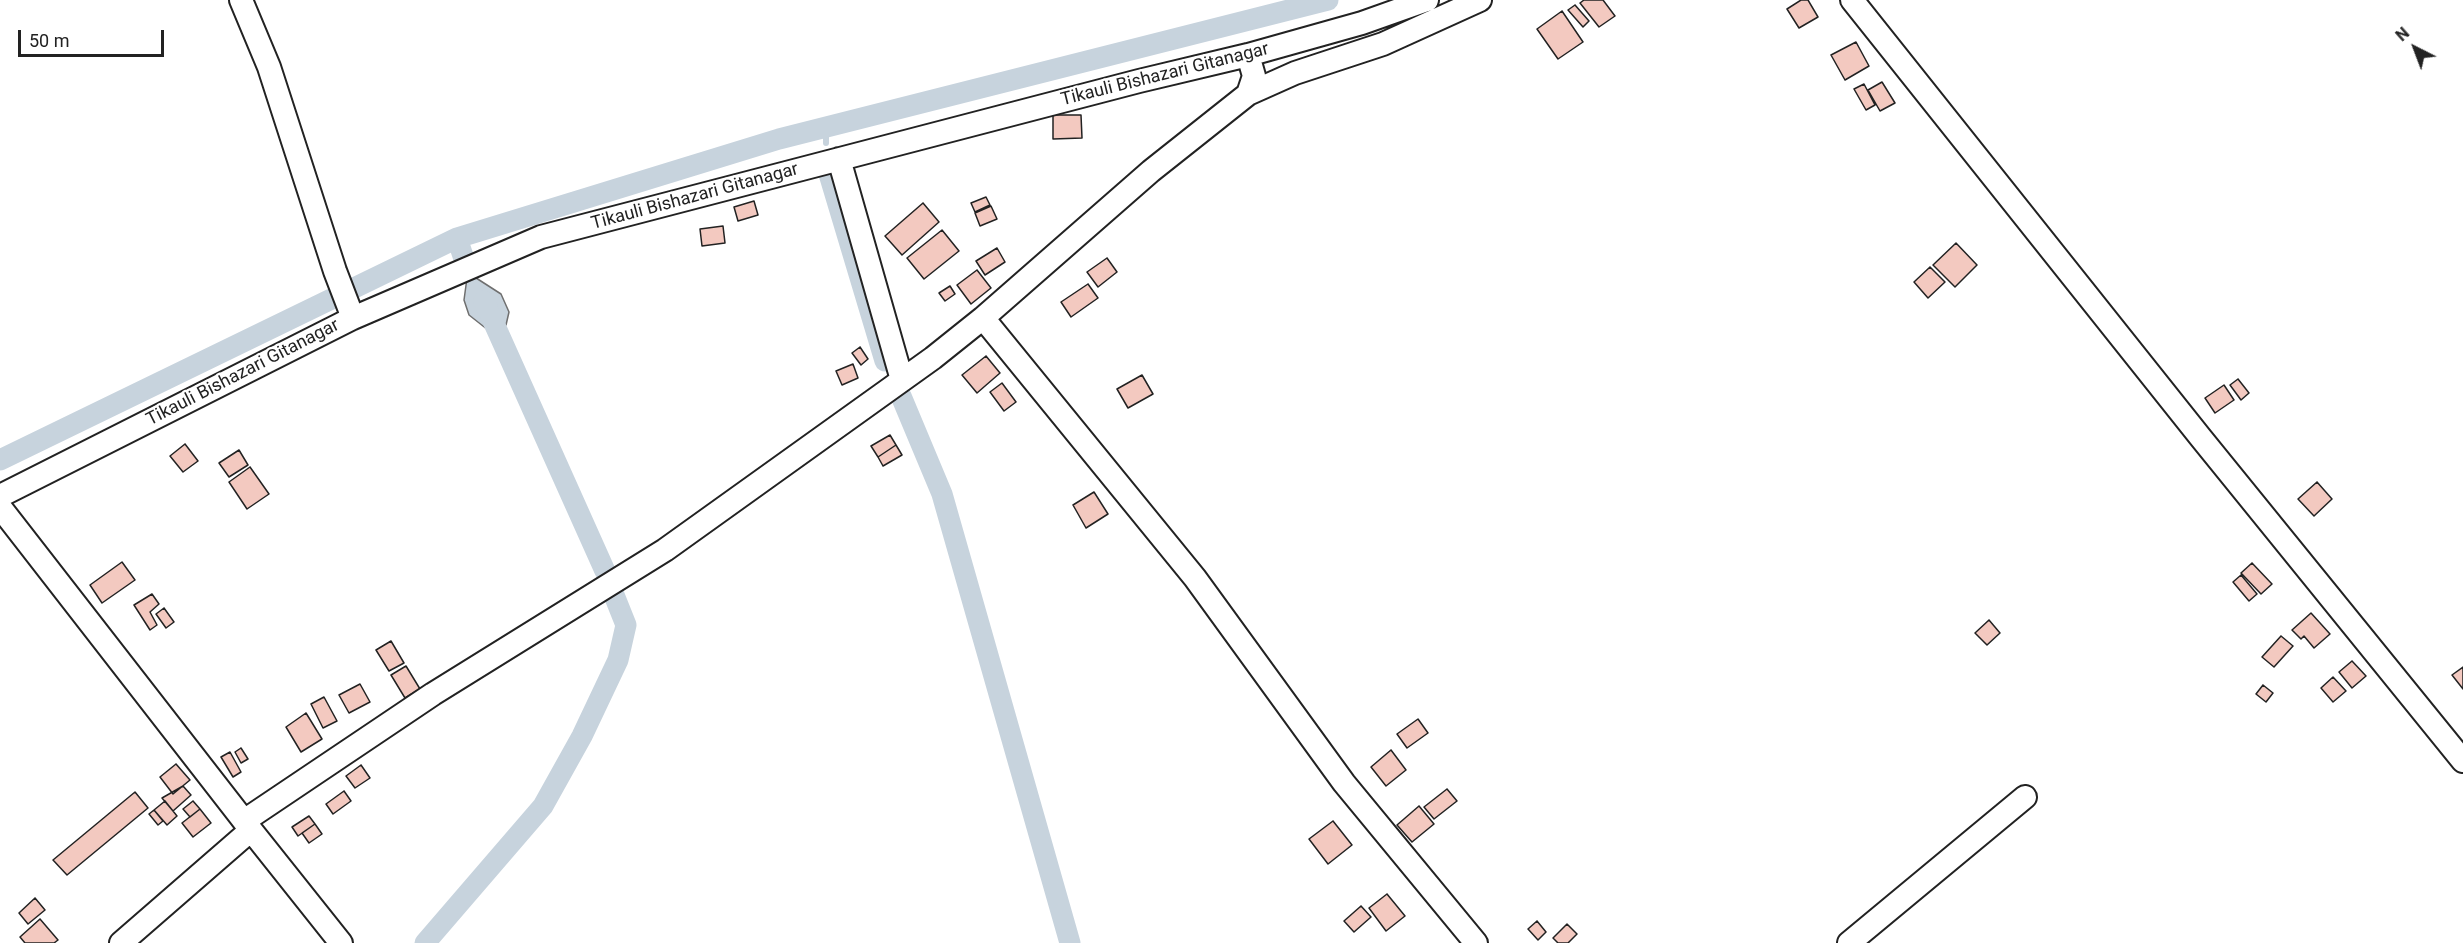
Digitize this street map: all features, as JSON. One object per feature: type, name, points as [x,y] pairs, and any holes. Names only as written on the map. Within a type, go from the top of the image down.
[{"type":"street","points":[[241,0],[269,66],[349,310]]},
{"type":"street","name":"Tikauli Bishazari Gitanagar","points":[[0,496],[349,310],[541,237],[1248,55],[1362,23],[1427,0]]},
{"type":"street","points":[[121,943],[248,826],[433,694],[665,550],[902,380],[983,318],[1151,171],[1248,94],[1295,74],[1383,44],[1480,0]]},
{"type":"street","points":[[1852,0],[2201,438],[2463,761]]},
{"type":"street","points":[[1248,55],[1265,66],[1295,74]]},
{"type":"street","points":[[1248,55],[1254,76],[1248,94]]},
{"type":"street","points":[[839,159],[902,380]]},
{"type":"street","points":[[983,318],[1195,578],[1344,783],[1476,943]]},
{"type":"street","points":[[0,507],[341,943]]},
{"type":"street","points":[[1850,943],[2025,797]]},
{"type":"shaded area","points":[[473,276],[501,294],[509,312],[506,325],[488,330],[469,315],[464,300],[467,278]]},
{"type":"building","points":[[1584,0],[1603,0],[1615,16],[1599,27],[1580,3]]},
{"type":"building","points":[[1801,0],[1808,0],[1818,17],[1799,28],[1787,9]]},
{"type":"building","points":[[1575,5],[1589,21],[1583,27],[1568,10]]},
{"type":"building","points":[[1562,11],[1583,42],[1558,59],[1537,29]]},
{"type":"building","points":[[1856,42],[1869,66],[1845,80],[1831,55]]},
{"type":"building","points":[[1882,82],[1895,103],[1880,111],[1868,90]]},
{"type":"building","points":[[1864,84],[1875,105],[1866,110],[1854,89]]},
{"type":"building","points":[[1053,115],[1081,115],[1082,138],[1053,139]]},
{"type":"building","points":[[986,197],[990,205],[975,212],[971,203]]},
{"type":"building","points":[[754,201],[758,215],[738,221],[734,207]]},
{"type":"building","points":[[923,203],[939,222],[902,255],[885,236]]},
{"type":"building","points":[[991,206],[997,219],[980,226],[975,213]]},
{"type":"building","points":[[723,226],[725,243],[702,246],[700,229]]},
{"type":"building","points":[[942,230],[959,251],[924,279],[907,258]]},
{"type":"building","points":[[1956,243],[1977,265],[1955,287],[1933,265]]},
{"type":"building","points":[[997,248],[1005,262],[985,275],[976,261]]},
{"type":"building","points":[[1107,258],[1117,272],[1098,287],[1087,272]]},
{"type":"building","points":[[1930,267],[1945,282],[1928,298],[1914,282]]},
{"type":"building","points":[[977,270],[991,288],[971,304],[957,285]]},
{"type":"building","points":[[1088,284],[1098,298],[1071,317],[1061,302]]},
{"type":"building","points":[[950,286],[955,294],[945,301],[939,293]]},
{"type":"building","points":[[860,347],[868,359],[861,365],[852,353]]},
{"type":"building","points":[[986,356],[1000,373],[977,393],[962,375]]},
{"type":"building","points":[[853,364],[858,378],[842,385],[836,371]]},
{"type":"building","points":[[1142,375],[1153,394],[1128,408],[1117,389]]},
{"type":"building","points":[[2238,379],[2249,393],[2241,400],[2230,385]]},
{"type":"building","points":[[1002,383],[1016,402],[1004,411],[990,392]]},
{"type":"building","points":[[2224,385],[2234,400],[2215,413],[2205,398]]},
{"type":"building","points":[[890,435],[896,445],[878,457],[871,446]]},
{"type":"building","points":[[185,444],[198,461],[183,472],[170,456]]},
{"type":"building","points":[[896,445],[902,455],[883,466],[878,457]]},
{"type":"building","points":[[239,450],[248,465],[229,477],[219,463]]},
{"type":"building","points":[[250,467],[269,494],[247,509],[229,482]]},
{"type":"building","points":[[2317,482],[2332,499],[2314,516],[2298,499]]},
{"type":"building","points":[[1094,492],[1108,514],[1086,528],[1073,505]]},
{"type":"building","points":[[122,562],[135,580],[102,603],[90,585]]},
{"type":"building","points":[[2252,563],[2272,584],[2261,594],[2241,573]]},
{"type":"building","points":[[2241,575],[2257,594],[2249,601],[2233,582]]},
{"type":"building","points":[[152,594],[159,604],[150,612],[157,625],[150,630],[134,605]]},
{"type":"building","points":[[164,608],[174,622],[166,628],[156,614]]},
{"type":"building","points":[[2311,613],[2330,634],[2314,648],[2304,636],[2301,639],[2292,630]]},
{"type":"building","points":[[1989,620],[2000,633],[1987,645],[1975,633]]},
{"type":"building","points":[[2281,636],[2293,646],[2274,667],[2262,657]]},
{"type":"building","points":[[391,641],[404,663],[389,671],[376,650]]},
{"type":"building","points":[[2352,661],[2366,676],[2352,688],[2339,672]]},
{"type":"building","points":[[406,666],[420,689],[405,698],[391,675]]},
{"type":"building","points":[[2463,667],[2463,689],[2452,675]]},
{"type":"building","points":[[2333,677],[2346,691],[2333,702],[2321,688]]},
{"type":"building","points":[[360,684],[370,702],[349,713],[339,695]]},
{"type":"building","points":[[2263,685],[2273,693],[2266,702],[2256,694]]},
{"type":"building","points":[[324,697],[337,721],[323,728],[311,704]]},
{"type":"building","points":[[306,713],[322,739],[301,752],[286,727]]},
{"type":"building","points":[[1418,719],[1428,733],[1407,748],[1397,734]]},
{"type":"building","points":[[241,748],[248,759],[241,763],[235,752]]},
{"type":"building","points":[[1391,750],[1406,770],[1386,786],[1371,767]]},
{"type":"building","points":[[230,752],[241,772],[233,777],[221,757]]},
{"type":"building","points":[[176,764],[190,780],[173,794],[160,777]]},
{"type":"building","points":[[361,765],[370,778],[355,788],[346,776]]},
{"type":"building","points":[[183,786],[191,795],[173,811],[162,798]]},
{"type":"building","points":[[1447,789],[1457,801],[1434,819],[1424,807]]},
{"type":"building","points":[[344,791],[351,801],[333,814],[326,804]]},
{"type":"building","points":[[135,792],[148,808],[67,875],[53,860]]},
{"type":"building","points":[[165,801],[177,816],[167,825],[154,810]]},
{"type":"building","points":[[193,801],[200,809],[190,817],[183,809]]},
{"type":"building","points":[[1419,806],[1434,824],[1412,842],[1397,825]]},
{"type":"building","points":[[200,809],[211,823],[193,837],[182,823]]},
{"type":"building","points":[[154,810],[163,821],[158,825],[149,814]]},
{"type":"building","points":[[309,816],[315,824],[298,836],[292,827]]},
{"type":"building","points":[[1333,821],[1352,845],[1328,864],[1309,839]]},
{"type":"building","points":[[315,824],[322,834],[309,843],[302,833]]},
{"type":"building","points":[[1387,894],[1405,916],[1386,931],[1369,908]]},
{"type":"building","points":[[35,898],[45,910],[28,924],[19,913]]},
{"type":"building","points":[[1361,906],[1371,917],[1354,932],[1344,921]]},
{"type":"building","points":[[40,919],[58,940],[54,943],[25,943],[20,937]]},
{"type":"building","points":[[1537,921],[1546,932],[1538,940],[1528,929]]},
{"type":"building","points":[[1567,924],[1577,934],[1568,943],[1558,943],[1553,938]]},
{"type":"waterway","points":[[0,460],[457,238],[779,139],[1328,0]]},
{"type":"waterway","points":[[826,127],[826,143]]},
{"type":"waterway","points":[[829,174],[885,361]]},
{"type":"waterway","points":[[457,238],[463,256]]},
{"type":"waterway","points":[[484,301],[605,571]]},
{"type":"waterway","points":[[901,396],[942,494],[1070,943]]},
{"type":"waterway","points":[[425,943],[543,806],[582,736],[618,660],[626,625],[612,590]]}]
